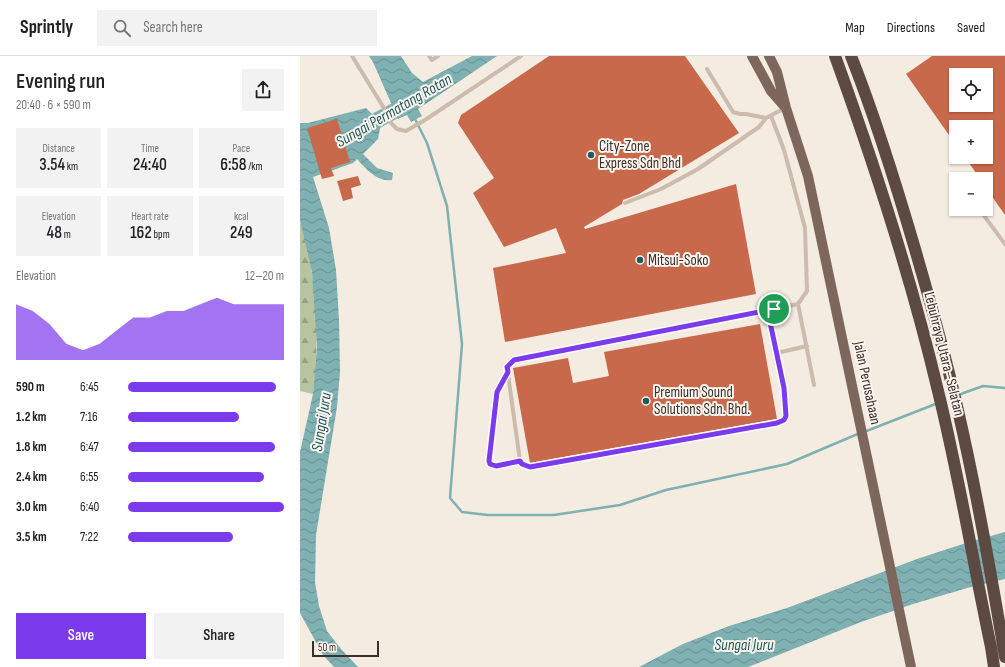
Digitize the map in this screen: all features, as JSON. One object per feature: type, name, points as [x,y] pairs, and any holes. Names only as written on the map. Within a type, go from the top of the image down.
[{"type":"highway","name":"Lebuhraya Utara–Selatan","points":[[835,56],[871,156],[898,242],[938,389],[962,497],[994,667]]},
{"type":"highway","name":"Lebuhraya Utara–Selatan","points":[[851,56],[872,111],[900,198],[937,325],[957,405],[976,494],[1005,657]]},
{"type":"main road","name":"Jalan Perusahaan","points":[[752,56],[771,91],[786,108]]},
{"type":"main road","name":"Jalan Perusahaan","points":[[769,56],[776,72],[808,176],[911,667]]},
{"type":"lane","points":[[352,56],[382,105],[391,123],[397,129],[406,131],[521,56]]},
{"type":"lane","points":[[429,56],[432,60],[438,56]]},
{"type":"lane","points":[[707,69],[733,112],[766,118]]},
{"type":"lane","points":[[625,203],[661,189],[698,169],[759,127],[766,118],[786,108]]},
{"type":"lane","points":[[771,116],[784,150],[805,228],[807,291],[798,304],[514,360],[507,367],[520,461],[522,464],[530,467],[777,423],[784,420],[786,416],[784,388],[770,322],[771,314],[774,309]]},
{"type":"lane","points":[[984,216],[1005,244]]},
{"type":"lane","points":[[798,304],[814,385]]},
{"type":"lane","points":[[777,353],[807,346]]},
{"type":"lane","points":[[508,372],[497,392],[489,461],[492,466],[520,461]]},
{"type":"green space","points":[[300,220],[310,262],[316,306],[316,351],[313,394],[300,391]]},
{"type":"water","points":[[369,56],[401,56],[412,73],[423,82],[472,56],[497,56],[418,109],[422,116],[411,122],[407,115],[398,119]]},
{"type":"water","name":"Sungai Juru","points":[[366,108],[381,123],[378,139],[363,154],[377,168],[393,173],[392,180],[381,179],[372,174],[357,159],[353,163],[313,177],[329,228],[336,270],[340,372],[337,407],[316,535],[315,582],[319,606],[327,631],[358,667],[334,667],[323,655],[300,613],[300,452],[313,394],[317,347],[312,272],[300,220],[300,123],[308,123]]},
{"type":"water","name":"Sungai Juru","points":[[1005,532],[1005,579],[967,588],[913,604],[861,622],[748,667],[639,667],[683,644],[729,626],[787,608],[917,559]]},
{"type":"building","points":[[549,56],[685,56],[739,133],[639,194],[623,200],[622,204],[584,227],[585,229],[736,184],[756,294],[505,342],[493,268],[566,253],[556,228],[504,247],[473,193],[494,178],[458,123],[461,115]]},
{"type":"building","points":[[932,56],[1005,56],[1005,215],[993,198],[993,172],[975,172],[970,164],[993,164],[993,120],[949,120],[949,135],[906,74]]},
{"type":"building","points":[[337,119],[350,162],[331,168],[334,176],[322,179],[307,128]]},
{"type":"building","points":[[358,176],[361,185],[351,188],[353,198],[343,201],[337,181]]},
{"type":"building","name":"Premium Sound Solutions Sdn. Bhd.","points":[[760,324],[777,419],[530,463],[513,368],[568,358],[573,383],[609,376],[604,352]]},
{"type":"waterway","name":"Sungai Permatang Rotan","points":[[359,130],[413,101]]},
{"type":"waterway","points":[[414,117],[427,143],[447,206],[462,344],[450,498],[462,512],[488,515],[554,515],[620,505],[666,490],[787,464],[860,433]]},
{"type":"waterway","points":[[958,395],[983,386],[1005,388]]},
{"type":"waterway","points":[[864,432],[938,403]]},
{"type":"place","name":"City-Zone Express Sdn Bhd","points":[[591,155]]},
{"type":"place","name":"Mitsui-Soko","points":[[640,260]]},
{"type":"place","name":"Premium Sound Solutions Sdn. Bhd.","points":[[646,401]]},
{"type":"route","points":[[774,309],[771,314],[770,322],[784,388],[786,416],[784,420],[777,423],[530,467],[525,466],[520,461],[496,466],[492,466],[490,464],[489,461],[497,392],[508,372],[507,367],[514,360],[774,309]]}]
